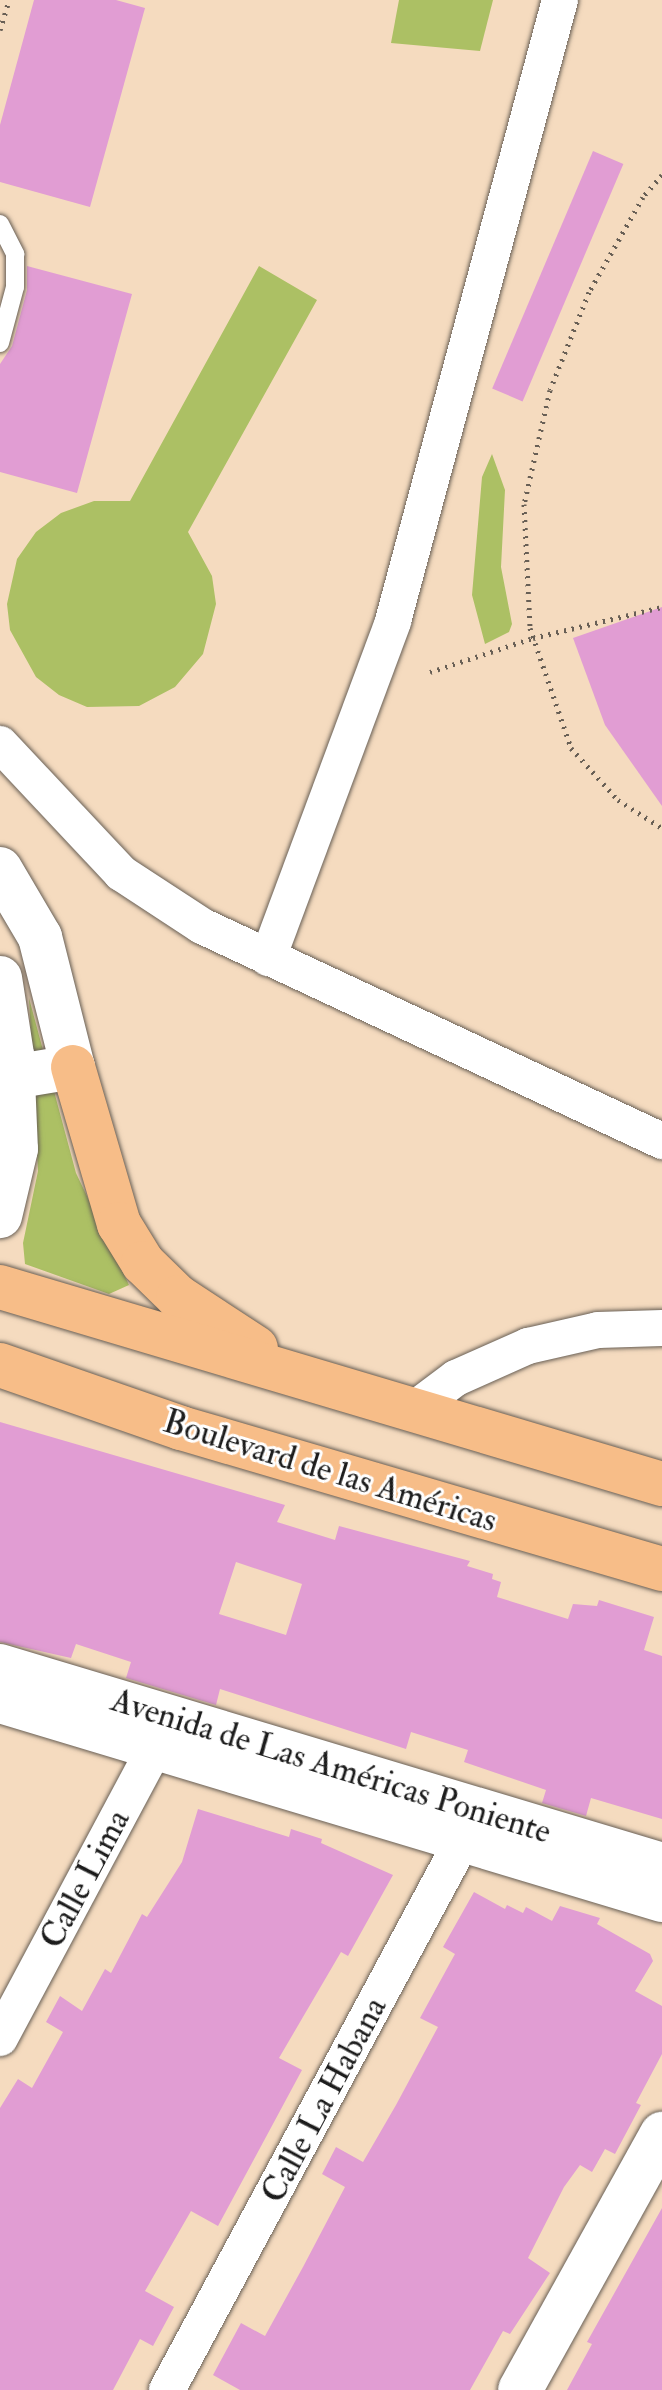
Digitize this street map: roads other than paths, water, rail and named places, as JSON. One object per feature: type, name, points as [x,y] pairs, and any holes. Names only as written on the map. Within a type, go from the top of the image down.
[{"type":"main road","points":[[73,1067],[119,1224],[143,1263],[178,1297],[295,1373]]},
{"type":"main road","points":[[0,1287],[416,1408],[662,1484]]},
{"type":"main road","name":"Boulevard de las Américas","points":[[0,1365],[181,1428],[662,1569]]},
{"type":"street","points":[[268,958],[393,621],[560,0]]},
{"type":"street","points":[[0,744],[141,889],[268,958],[662,1141]]},
{"type":"street","points":[[0,869],[40,937],[73,1067],[13,1077]]},
{"type":"street","points":[[0,978],[13,1077],[16,1149],[0,1216]]},
{"type":"street","points":[[416,1408],[456,1378],[528,1346],[598,1330],[662,1328]]},
{"type":"street","name":"Avenida de Las Américas Poniente","points":[[0,1666],[162,1735]]},
{"type":"street","name":"Avenida de Las Américas Poniente","points":[[0,1701],[162,1735],[471,1825],[662,1865]]},
{"type":"street","name":"Calle Lima","points":[[0,2038],[162,1735]]},
{"type":"street","name":"Avenida de Las Américas Poniente","points":[[471,1825],[662,1900]]},
{"type":"street","name":"Calle La Habana","points":[[167,2390],[471,1825]]},
{"type":"street","points":[[520,2390],[662,2134]]},
{"type":"lane","points":[[0,224],[15,254],[15,287],[0,343]]}]
